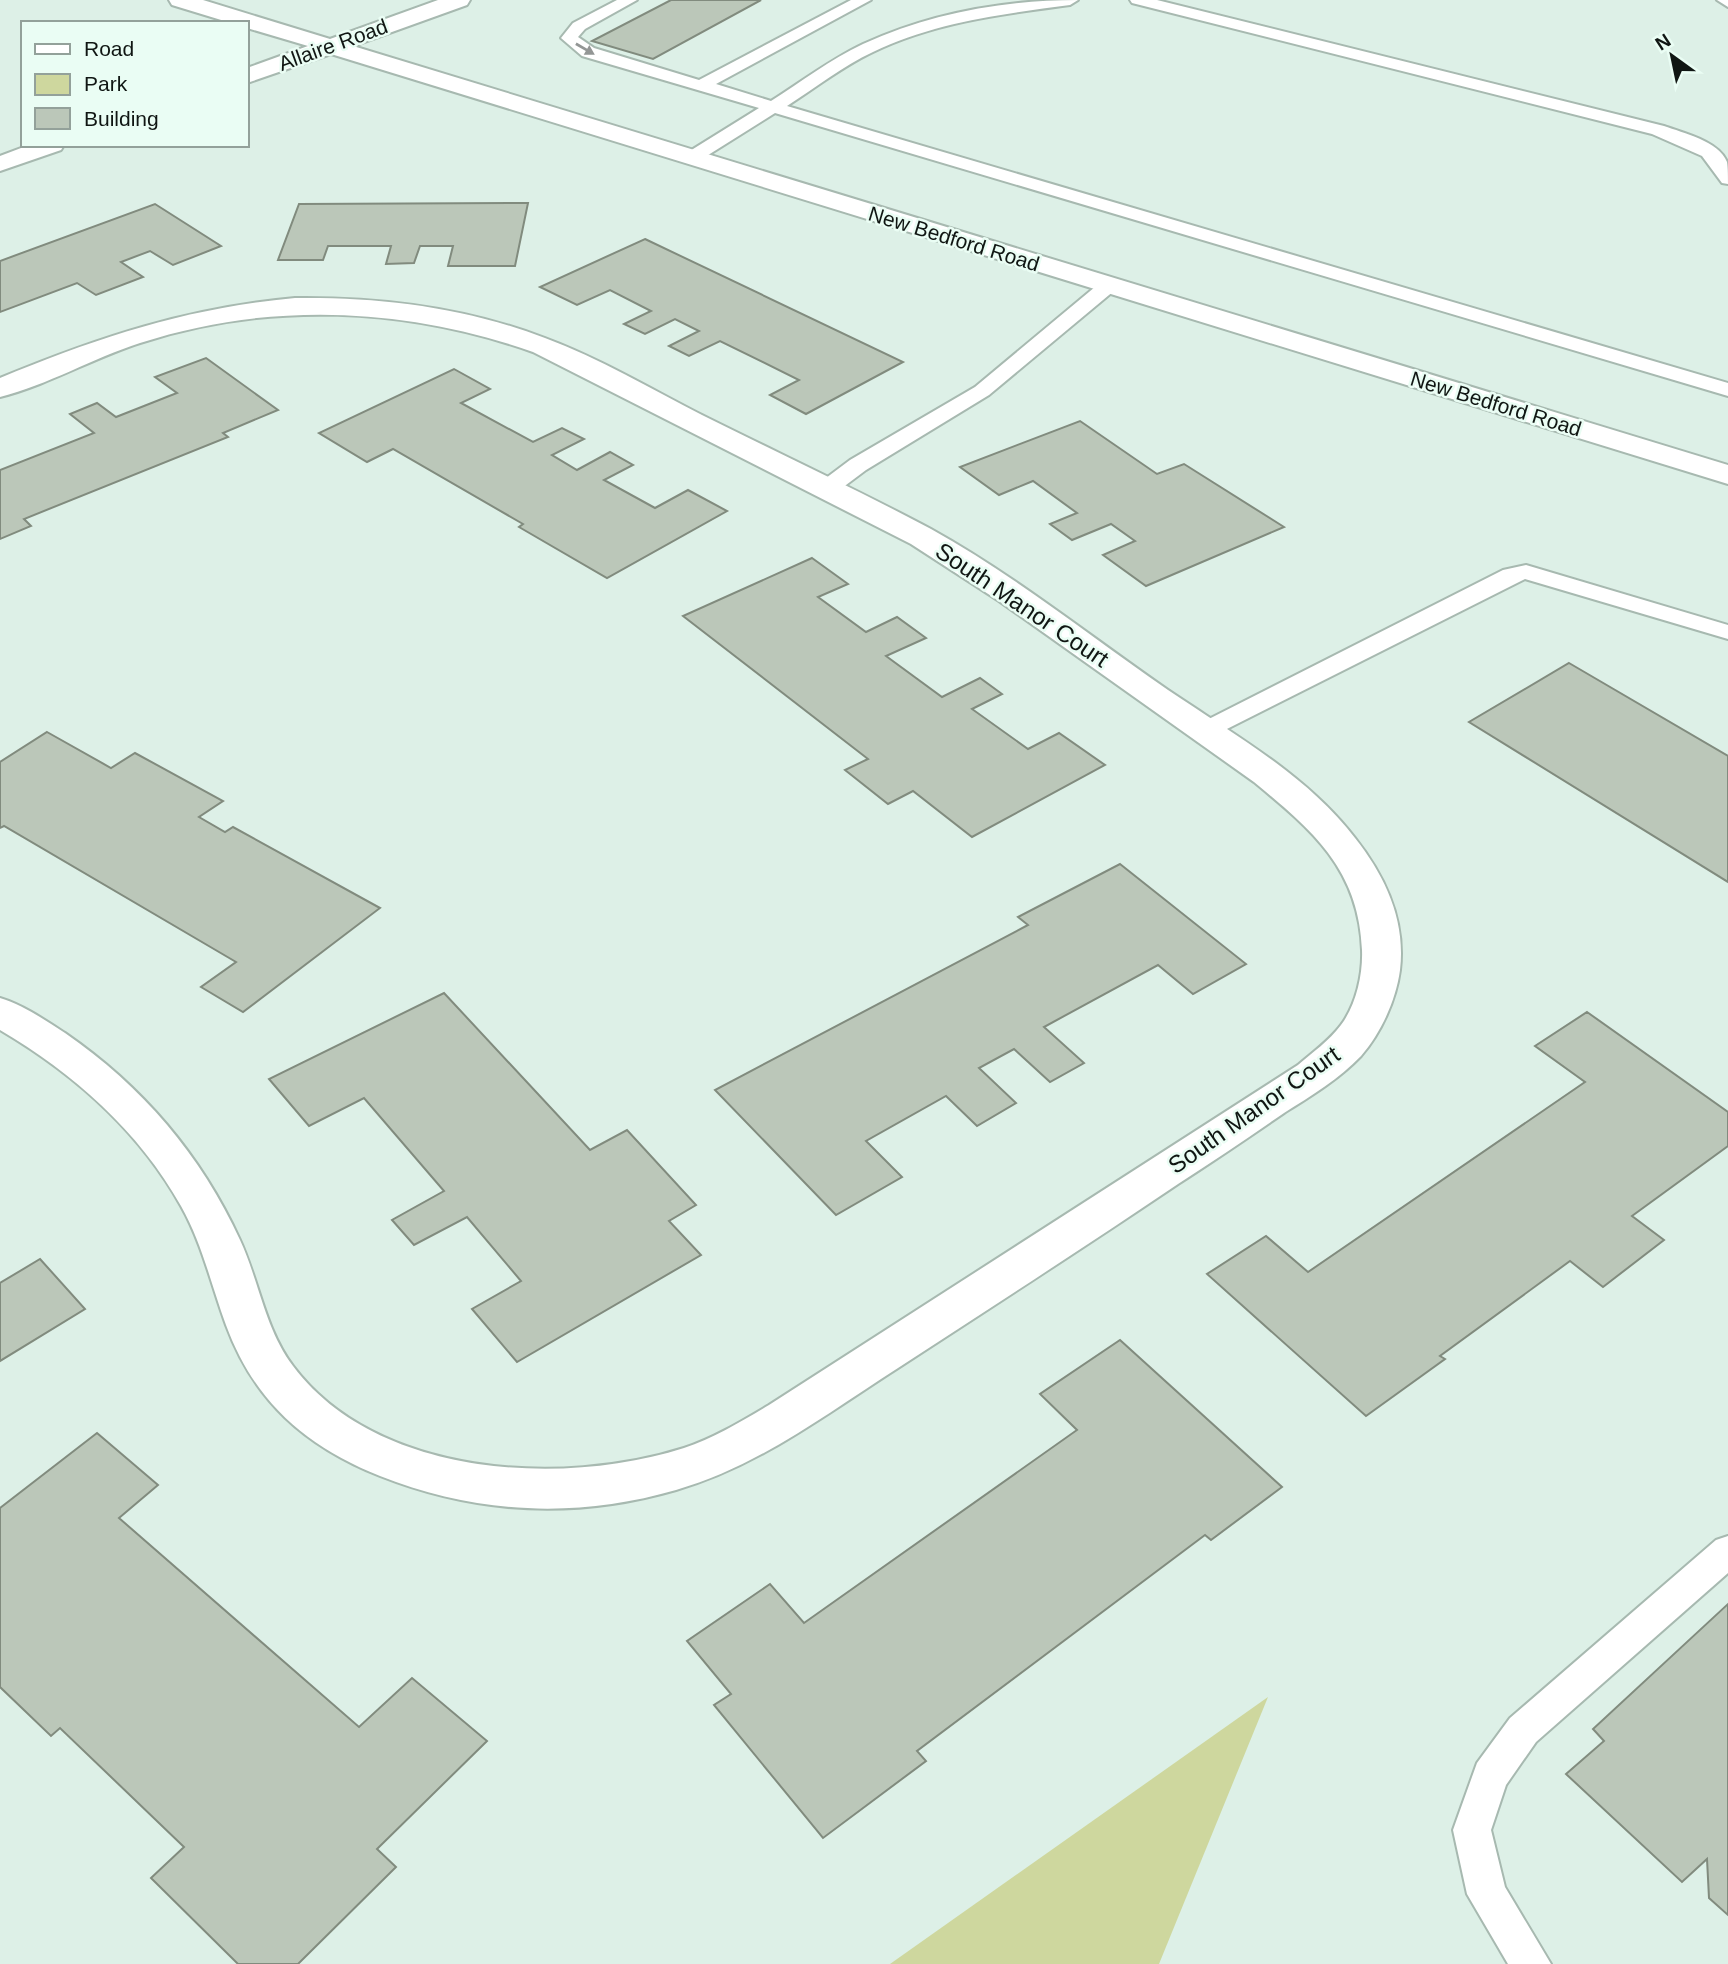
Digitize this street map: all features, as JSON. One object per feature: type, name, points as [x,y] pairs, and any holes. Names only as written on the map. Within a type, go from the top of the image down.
[{"type":"street","name":"New Bedford Road","points":[[180,0],[1728,475]]},
{"type":"street","name":"Allaire Road","points":[[248,76],[459,0]]},
{"type":"street","points":[[0,164],[47,147]]},
{"type":"street","name":"South Manor Court","points":[[0,388],[85,353],[187,321],[273,308],[391,308],[459,318],[498,328],[543,346],[922,537],[982,573],[1283,787],[1336,838],[1366,881],[1379,907],[1385,937],[1378,992],[1348,1044],[1312,1075],[983,1292],[740,1444],[687,1467],[615,1485],[529,1491],[471,1486],[378,1457],[323,1424],[279,1384],[254,1346],[219,1241],[180,1168],[146,1124],[90,1072],[41,1034],[0,1012]]},
{"type":"lane","points":[[629,0],[579,26],[569,38],[588,52],[770,109],[1728,390]]},
{"type":"lane","points":[[698,87],[863,0]]},
{"type":"lane","points":[[691,158],[866,50],[909,31],[970,14],[1070,0]]},
{"type":"lane","points":[[1138,0],[1658,130],[1704,149],[1724,168],[1728,178]]},
{"type":"lane","points":[[826,489],[858,465],[982,391],[1108,286]]},
{"type":"lane","points":[[1204,731],[1511,576],[1526,572],[1728,632]]},
{"type":"lane","points":[[1531,1964],[1487,1894],[1472,1830],[1490,1776],[1523,1730],[1728,1551]]},
{"type":"green space","points":[[1268,1697],[1159,1964],[890,1964]]},
{"type":"building","points":[[671,0],[761,0],[653,59],[592,41]]},
{"type":"building","points":[[528,203],[515,266],[448,266],[453,246],[420,246],[414,263],[386,264],[391,246],[328,246],[323,260],[278,260],[299,204]]},
{"type":"building","points":[[155,204],[221,246],[173,265],[150,251],[121,262],[143,277],[96,295],[77,283],[0,312],[0,261]]},
{"type":"building","points":[[645,239],[903,362],[806,414],[770,395],[799,380],[720,341],[689,356],[669,346],[699,331],[675,319],[645,334],[624,324],[651,311],[610,290],[577,305],[540,287]]},
{"type":"building","points":[[206,358],[278,410],[223,433],[228,437],[24,519],[31,526],[0,539],[0,470],[94,433],[70,414],[97,403],[116,417],[177,393],[155,377]]},
{"type":"building","points":[[454,369],[490,389],[461,403],[533,442],[562,428],[584,439],[552,455],[577,470],[610,452],[633,465],[604,480],[655,508],[688,490],[727,511],[607,578],[519,527],[523,524],[393,449],[367,462],[319,433]]},
{"type":"building","points":[[1080,421],[1157,474],[1184,464],[1284,527],[1146,586],[1103,555],[1135,541],[1111,524],[1072,540],[1050,524],[1077,513],[1033,481],[999,495],[960,467]]},
{"type":"building","points":[[812,558],[848,584],[818,597],[866,632],[897,617],[926,638],[886,656],[942,697],[980,678],[1002,694],[972,709],[1028,749],[1059,733],[1105,765],[972,837],[913,791],[888,804],[845,770],[868,759],[683,616]]},
{"type":"building","points":[[1569,663],[1728,756],[1728,882],[1469,722]]},
{"type":"building","points":[[47,732],[111,768],[135,753],[223,801],[199,817],[225,832],[233,827],[380,908],[243,1012],[201,987],[236,962],[4,826],[0,828],[0,762]]},
{"type":"building","points":[[1120,864],[1246,964],[1193,994],[1158,965],[1044,1027],[1084,1063],[1050,1082],[1014,1049],[979,1068],[1016,1103],[977,1126],[946,1096],[866,1141],[902,1177],[836,1215],[715,1090],[1028,925],[1018,917]]},
{"type":"building","points":[[444,993],[590,1150],[627,1130],[696,1205],[669,1221],[701,1255],[517,1362],[472,1309],[521,1281],[467,1217],[414,1245],[392,1220],[444,1191],[364,1098],[309,1126],[269,1079]]},
{"type":"building","points":[[1587,1012],[1728,1112],[1728,1146],[1632,1216],[1664,1240],[1603,1287],[1570,1261],[1440,1356],[1445,1359],[1366,1416],[1207,1274],[1266,1236],[1308,1272],[1585,1082],[1535,1046]]},
{"type":"building","points":[[40,1259],[85,1309],[0,1361],[0,1283]]},
{"type":"building","points":[[1120,1340],[1282,1487],[1211,1540],[1205,1535],[917,1751],[926,1761],[823,1838],[714,1705],[731,1694],[687,1641],[770,1584],[804,1623],[1077,1430],[1040,1394]]},
{"type":"building","points":[[97,1433],[158,1485],[119,1518],[359,1727],[412,1678],[487,1741],[377,1849],[396,1867],[298,1964],[238,1964],[151,1878],[184,1847],[60,1728],[51,1736],[0,1687],[0,1508]]},
{"type":"building","points":[[1728,1604],[1728,1915],[1709,1898],[1707,1859],[1682,1882],[1566,1774],[1604,1741],[1593,1729]]}]
